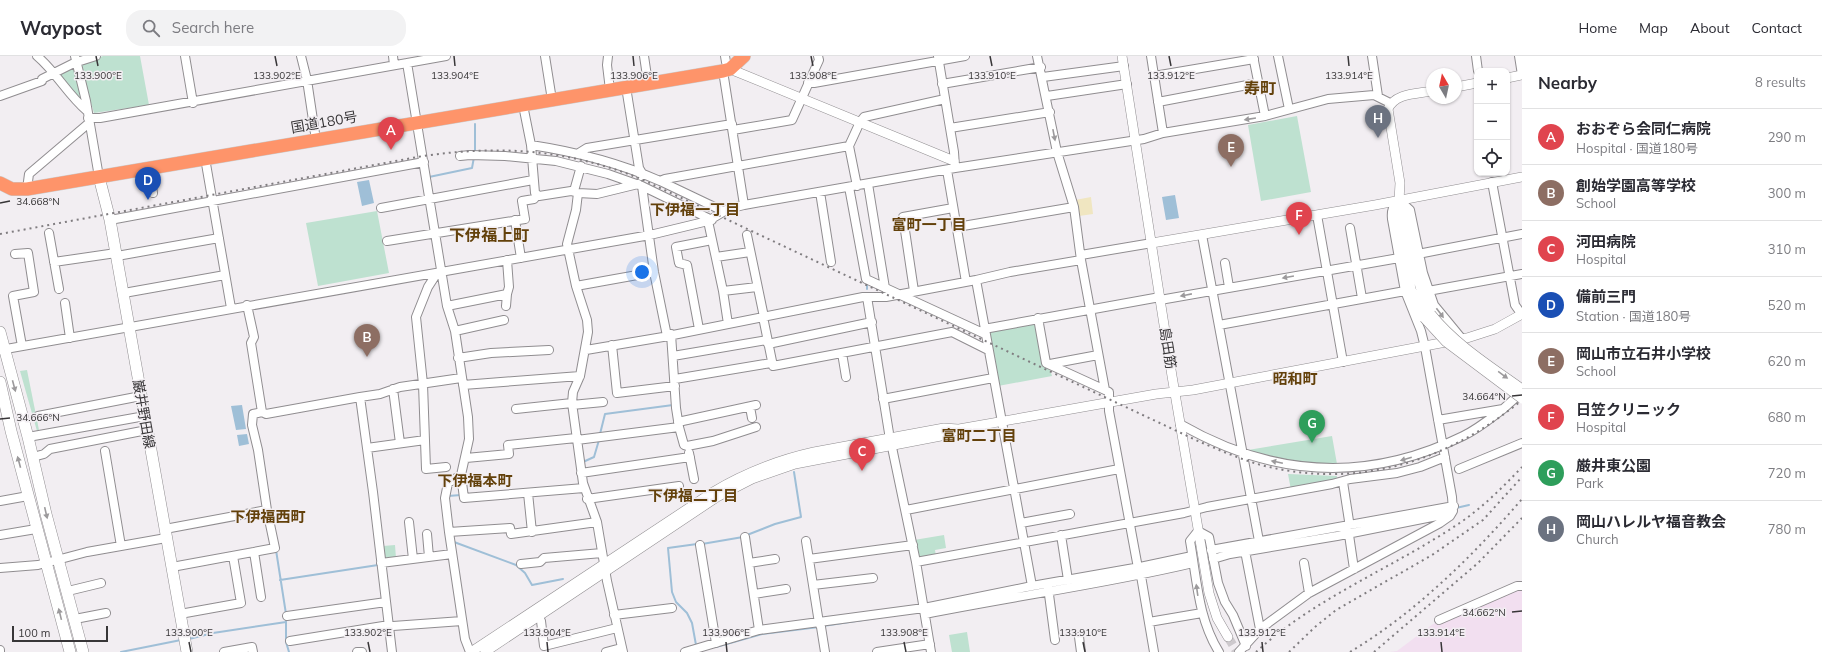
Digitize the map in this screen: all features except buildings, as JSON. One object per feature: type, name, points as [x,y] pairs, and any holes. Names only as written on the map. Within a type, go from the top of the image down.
[{"type":"highway","points":[[727,70],[744,56]]},
{"type":"highway","name":"国道180号","points":[[0,183],[12,188],[27,189],[727,70]]},
{"type":"main road","name":"巌井野田線","points":[[99,177],[110,220],[124,293],[187,652]]},
{"type":"main road","points":[[0,332],[2,349],[28,437],[46,514],[83,652]]},
{"type":"main road","points":[[0,382],[4,415],[28,496],[70,652]]},
{"type":"street","points":[[36,56],[54,73],[88,117]]},
{"type":"street","points":[[0,96],[42,81],[42,78],[54,73],[76,59],[96,56]]},
{"type":"street","points":[[185,56],[193,103]]},
{"type":"street","points":[[301,56],[307,80],[316,140]]},
{"type":"street","points":[[27,189],[29,174],[88,117],[100,118],[193,103],[394,61],[407,63],[446,56]]},
{"type":"street","points":[[545,56],[552,100]]},
{"type":"street","points":[[608,56],[607,65],[610,90]]},
{"type":"street","points":[[644,56],[648,83]]},
{"type":"street","points":[[725,56],[732,127],[744,205]]},
{"type":"street","points":[[579,153],[587,148],[635,140],[792,120],[819,60],[818,56]]},
{"type":"street","points":[[808,83],[938,58],[965,56]]},
{"type":"street","points":[[1038,56],[1057,152],[1074,207],[1081,257],[1105,390]]},
{"type":"street","name":"島田筋","points":[[1122,56],[1174,392],[1209,593],[1217,618],[1228,637]]},
{"type":"street","points":[[1151,56],[1163,133]]},
{"type":"street","points":[[1278,56],[1289,109]]},
{"type":"street","points":[[1372,56],[1378,96]]},
{"type":"street","points":[[1476,56],[1478,68]]},
{"type":"street","points":[[1510,77],[1522,75],[1519,56]]},
{"type":"street","points":[[1154,76],[1254,57],[1265,116]]},
{"type":"street","points":[[938,58],[954,152],[952,166],[953,208],[966,282]]},
{"type":"street","points":[[76,59],[99,177]]},
{"type":"street","points":[[407,63],[436,233],[439,272],[455,331],[469,431],[466,458],[461,475],[464,498],[584,488]]},
{"type":"street","points":[[1043,77],[1124,66]]},
{"type":"street","points":[[942,84],[1041,67]]},
{"type":"street","points":[[727,70],[860,122],[952,166]]},
{"type":"street","points":[[1047,96],[1127,84]]},
{"type":"street","points":[[1158,102],[1258,84]]},
{"type":"street","points":[[1462,86],[1474,84]]},
{"type":"street","points":[[626,87],[639,168],[642,173],[641,185],[650,235],[654,272],[673,356],[679,425],[684,445],[687,446],[694,478]]},
{"type":"street","points":[[1426,92],[1397,97],[1390,103],[1388,109],[1400,183],[1398,218],[1409,280],[1415,301],[1428,316],[1446,342],[1522,399]]},
{"type":"street","points":[[2,349],[650,235],[710,221],[723,211],[744,205],[853,187],[952,166],[1135,140],[1163,133],[1265,116],[1328,99],[1378,96],[1390,103]]},
{"type":"street","points":[[945,99],[869,115],[860,122],[849,146],[853,187],[866,279],[985,332],[1038,318],[1160,299],[1399,258]]},
{"type":"street","points":[[524,105],[531,145],[530,157],[533,180],[537,195]]},
{"type":"street","points":[[950,128],[1050,112]]},
{"type":"street","points":[[531,145],[579,153],[642,173],[723,211]]},
{"type":"street","points":[[660,181],[849,146]]},
{"type":"street","points":[[460,156],[475,155],[530,157],[580,166],[641,185],[710,221]]},
{"type":"street","points":[[205,158],[231,308]]},
{"type":"street","points":[[110,220],[424,162]]},
{"type":"street","points":[[580,166],[576,192],[576,210],[567,244],[576,286],[587,320],[588,332],[586,350],[580,376],[574,389],[572,404],[584,488],[597,522],[622,650],[606,652]]},
{"type":"street","points":[[149,168],[153,193]]},
{"type":"street","points":[[586,350],[867,297],[881,298],[976,280],[1152,243],[1317,215],[1522,177]]},
{"type":"street","points":[[381,208],[533,180]]},
{"type":"street","points":[[461,475],[448,483],[446,496],[449,532],[462,621],[466,644],[471,652],[501,637],[672,523],[717,498],[754,474],[773,467],[814,456],[891,441],[946,435],[959,429],[1001,421],[1108,402],[1193,390],[1228,382],[1425,347],[1462,339],[1496,329],[1522,314],[1515,305],[1492,182]]},
{"type":"street","points":[[868,184],[885,288]]},
{"type":"street","points":[[537,195],[576,192],[597,194],[641,185]]},
{"type":"street","points":[[820,192],[831,262]]},
{"type":"street","points":[[387,241],[525,219],[522,201],[534,199],[537,195]]},
{"type":"street","points":[[1400,200],[1410,210],[1418,254],[1428,292],[1434,305],[1462,339]]},
{"type":"street","points":[[1400,200],[1393,205],[1391,212],[1405,291],[1421,331],[1425,347],[1446,460],[1452,510]]},
{"type":"street","points":[[956,227],[1074,207]]},
{"type":"street","points":[[914,291],[902,217],[953,208]]},
{"type":"street","points":[[1317,215],[1342,362]]},
{"type":"street","points":[[515,220],[521,258]]},
{"type":"street","points":[[710,221],[712,240],[723,291],[728,324]]},
{"type":"street","points":[[1350,228],[1362,298]]},
{"type":"street","points":[[49,232],[59,289]]},
{"type":"street","points":[[1418,254],[1522,234]]},
{"type":"street","points":[[747,235],[764,317],[771,363]]},
{"type":"street","points":[[1202,235],[1219,324],[1228,382],[1259,541]]},
{"type":"street","points":[[54,262],[219,238]]},
{"type":"street","points":[[699,329],[687,265],[679,263],[676,247],[712,240]]},
{"type":"street","points":[[16,254],[28,252],[34,292],[14,296],[22,346]]},
{"type":"street","points":[[716,257],[750,252]]},
{"type":"street","points":[[506,306],[507,294],[510,287],[507,260]]},
{"type":"street","points":[[1225,264],[1229,287]]},
{"type":"street","points":[[439,272],[428,287],[416,317],[424,384],[426,469],[446,467]]},
{"type":"street","points":[[576,286],[654,272]]},
{"type":"street","points":[[1428,292],[1522,274]]},
{"type":"street","points":[[124,293],[225,275]]},
{"type":"street","points":[[976,280],[1032,586]]},
{"type":"street","points":[[723,291],[757,287]]},
{"type":"street","points":[[1219,324],[1405,291]]},
{"type":"street","points":[[447,306],[507,294]]},
{"type":"street","points":[[867,297],[883,398],[913,545],[930,648],[877,652]]},
{"type":"street","points":[[65,303],[70,338]]},
{"type":"street","points":[[247,305],[254,337],[251,343],[262,412]]},
{"type":"street","points":[[1180,424],[1227,447],[1242,452],[1293,465],[1338,468],[1360,467],[1403,460],[1464,436],[1503,409],[1522,391],[1455,340],[1428,316]]},
{"type":"street","points":[[1038,318],[1046,363],[1109,392],[1108,402],[1119,469],[1140,571],[1154,652]]},
{"type":"street","points":[[455,331],[504,320]]},
{"type":"street","points":[[673,356],[767,342],[872,322]]},
{"type":"street","points":[[612,346],[617,393],[771,363],[773,366],[952,332],[988,350]]},
{"type":"street","points":[[458,358],[491,353],[549,350]]},
{"type":"street","points":[[842,353],[846,377]]},
{"type":"street","points":[[1050,364],[1098,355]]},
{"type":"street","points":[[172,567],[275,548],[267,510],[258,450],[252,425],[253,414],[262,412],[266,414],[380,394],[394,389],[424,384],[580,376]]},
{"type":"street","points":[[883,398],[993,378]]},
{"type":"street","points":[[566,384],[574,389]]},
{"type":"street","points":[[394,389],[400,443]]},
{"type":"street","points":[[38,416],[141,396]]},
{"type":"street","points":[[360,397],[392,652]]},
{"type":"street","points":[[516,409],[603,402]]},
{"type":"street","points":[[466,458],[509,454],[508,445],[600,437],[679,425],[753,406],[752,418]]},
{"type":"street","points":[[1438,420],[1503,409]]},
{"type":"street","points":[[28,437],[145,416]]},
{"type":"street","points":[[687,446],[713,441],[756,427]]},
{"type":"street","points":[[33,457],[44,454],[50,449],[147,430]]},
{"type":"street","points":[[367,448],[425,440]]},
{"type":"street","points":[[916,562],[1195,511],[1343,482],[1350,479],[1397,473],[1446,460],[1460,470],[1522,444]]},
{"type":"street","points":[[104,451],[121,546]]},
{"type":"street","points":[[581,473],[690,457]]},
{"type":"street","points":[[906,510],[1119,469]]},
{"type":"street","points":[[1343,482],[1354,569]]},
{"type":"street","points":[[588,499],[680,486]]},
{"type":"street","points":[[528,493],[532,532]]},
{"type":"street","points":[[0,501],[28,496]]},
{"type":"street","points":[[0,568],[46,563],[267,510]]},
{"type":"street","points":[[1212,554],[1246,551],[1452,510]]},
{"type":"street","points":[[1239,652],[1260,630],[1309,593],[1418,536],[1452,510]]},
{"type":"street","points":[[1021,523],[1070,514]]},
{"type":"street","points":[[409,522],[413,559]]},
{"type":"street","points":[[449,532],[510,528],[511,534],[597,522]]},
{"type":"street","points":[[0,535],[36,529]]},
{"type":"street","points":[[1212,554],[1259,541],[1348,530]]},
{"type":"street","points":[[1219,652],[1212,641],[1202,613],[1190,541],[1198,531],[1209,537],[1218,583],[1225,602],[1233,615],[1246,646]]},
{"type":"street","points":[[427,534],[429,557]]},
{"type":"street","points":[[1061,535],[1068,580]]},
{"type":"street","points":[[745,536],[759,630]]},
{"type":"street","points":[[806,541],[825,652]]},
{"type":"street","points":[[700,545],[716,643]]},
{"type":"street","points":[[809,559],[913,545]]},
{"type":"street","points":[[1246,551],[1260,630]]},
{"type":"street","points":[[254,552],[261,597]]},
{"type":"street","points":[[521,564],[540,562],[544,558],[602,553]]},
{"type":"street","points":[[381,563],[452,554]]},
{"type":"street","points":[[180,614],[241,603],[233,556]]},
{"type":"street","points":[[749,564],[775,559]]},
{"type":"street","points":[[685,652],[696,651],[716,643],[759,630],[820,625],[925,611],[1193,560]]},
{"type":"street","points":[[1304,563],[1309,593]]},
{"type":"street","points":[[925,611],[1032,586],[1048,587],[1068,580],[1140,571]]},
{"type":"street","points":[[813,585],[873,578]]},
{"type":"street","points":[[68,592],[100,583]]},
{"type":"street","points":[[1439,620],[1518,586],[1522,586]]},
{"type":"street","points":[[1048,587],[1055,640]]},
{"type":"street","points":[[754,594],[786,589]]},
{"type":"street","points":[[287,616],[386,602]]},
{"type":"street","points":[[614,615],[672,608]]},
{"type":"street","points":[[75,618],[106,613]]},
{"type":"street","points":[[1149,622],[1202,613]]},
{"type":"street","points":[[536,614],[540,621],[544,646],[617,628]]},
{"type":"street","points":[[290,641],[388,626],[462,621]]},
{"type":"street","points":[[485,652],[501,637]]},
{"type":"street","points":[[1079,637],[1081,652]]},
{"type":"street","points":[[224,652],[252,647],[253,652]]},
{"type":"street","points":[[357,652],[362,652]]},
{"type":"shaded area","points":[[1522,588],[1522,652],[1390,652],[1397,651],[1433,624]]},
{"type":"green space","points":[[103,56],[140,56],[149,105],[94,113],[80,65]]},
{"type":"green space","points":[[74,65],[83,102],[81,103],[58,73]]},
{"type":"green space","points":[[1297,116],[1311,192],[1261,201],[1248,125]]},
{"type":"green space","points":[[377,211],[389,273],[318,286],[306,223]]},
{"type":"green space","points":[[1035,321],[1052,376],[998,386],[988,330]]},
{"type":"green space","points":[[27,370],[39,430],[37,431],[20,371]]},
{"type":"green space","points":[[1332,436],[1337,464],[1303,462],[1248,450]]},
{"type":"green space","points":[[1288,474],[1337,476],[1336,482],[1291,490]]},
{"type":"green space","points":[[944,535],[946,548],[935,550],[936,556],[917,560],[914,540]]},
{"type":"green space","points":[[395,545],[396,558],[384,559],[383,546]]},
{"type":"green space","points":[[967,632],[970,652],[952,652],[949,635]]},
{"type":"sand","points":[[1091,197],[1093,214],[1079,216],[1076,208],[1079,208],[1078,205],[1076,205],[1075,200]]},
{"type":"water","points":[[369,180],[374,203],[362,206],[357,182]]},
{"type":"water","points":[[1175,195],[1179,218],[1166,220],[1162,197]]},
{"type":"water","points":[[242,405],[246,429],[236,430],[231,406]]},
{"type":"water","points":[[247,434],[249,444],[239,446],[237,435]]},
{"type":"waterway","points":[[308,77],[341,71]]},
{"type":"waterway","points":[[475,124],[475,153]]},
{"type":"waterway","points":[[429,177],[472,168],[474,157]]},
{"type":"waterway","points":[[867,282],[867,289]]},
{"type":"waterway","points":[[600,434],[605,414],[673,405]]},
{"type":"waterway","points":[[583,462],[594,457],[599,440]]},
{"type":"waterway","points":[[747,535],[775,524],[801,517],[794,472]]},
{"type":"waterway","points":[[448,496],[461,495]]},
{"type":"waterway","points":[[1456,508],[1469,505]]},
{"type":"waterway","points":[[702,544],[743,537]]},
{"type":"waterway","points":[[454,542],[516,565],[525,573],[532,585],[563,579]]},
{"type":"waterway","points":[[696,645],[692,623],[687,613],[676,602],[672,592],[668,548],[697,544]]},
{"type":"waterway","points":[[276,550],[286,614]]},
{"type":"waterway","points":[[280,580],[378,565]]},
{"type":"waterway","points":[[1029,591],[1045,588]]},
{"type":"waterway","points":[[823,626],[876,618]]},
{"type":"waterway","points":[[286,619],[286,642],[289,652]]},
{"type":"waterway","points":[[189,639],[213,633],[286,622]]},
{"type":"waterway","points":[[716,647],[762,634],[819,627]]},
{"type":"waterway","points":[[121,652],[181,640]]},
{"type":"tunnel","points":[[1228,637],[1237,652]]},
{"type":"railway","points":[[0,234],[423,156],[479,151],[533,152],[587,161],[641,179],[1198,441],[1261,465],[1297,472],[1332,474],[1366,472],[1399,465],[1432,454],[1463,440],[1493,422],[1522,400]]},
{"type":"railway","points":[[1256,652],[1305,614],[1411,553],[1464,520],[1494,495],[1522,467]]},
{"type":"railway","points":[[1289,652],[1315,627],[1336,610],[1432,555],[1483,520],[1522,477]]},
{"type":"railway","points":[[1350,652],[1397,620],[1442,582],[1484,541],[1522,499]]},
{"type":"railway","points":[[1374,652],[1478,563],[1522,518]]},
{"type":"place","name":"岡山ハレルヤ福音教会","points":[[1378,138]]},
{"type":"place","name":"おおぞら会同仁病院","points":[[391,150]]},
{"type":"place","name":"岡山市立石井小学校","points":[[1231,167]]},
{"type":"place","name":"備前三門","points":[[148,200]]},
{"type":"place","name":"日笠クリニック","points":[[1299,235]]},
{"type":"place","name":"創始学園高等学校","points":[[367,357]]},
{"type":"place","name":"厳井東公園","points":[[1312,443]]},
{"type":"place","name":"河田病院","points":[[862,471]]},
{"type":"district","name":"寿町","points":[[1260,88]]},
{"type":"district","name":"下伊福一丁目","points":[[695,209]]},
{"type":"district","name":"富町一丁目","points":[[929,224]]},
{"type":"district","name":"下伊福上町","points":[[489,235]]},
{"type":"district","name":"昭和町","points":[[1295,378]]},
{"type":"district","name":"富町二丁目","points":[[979,435]]},
{"type":"district","name":"下伊福本町","points":[[475,480]]},
{"type":"district","name":"下伊福二丁目","points":[[693,495]]},
{"type":"district","name":"下伊福西町","points":[[268,516]]}]
